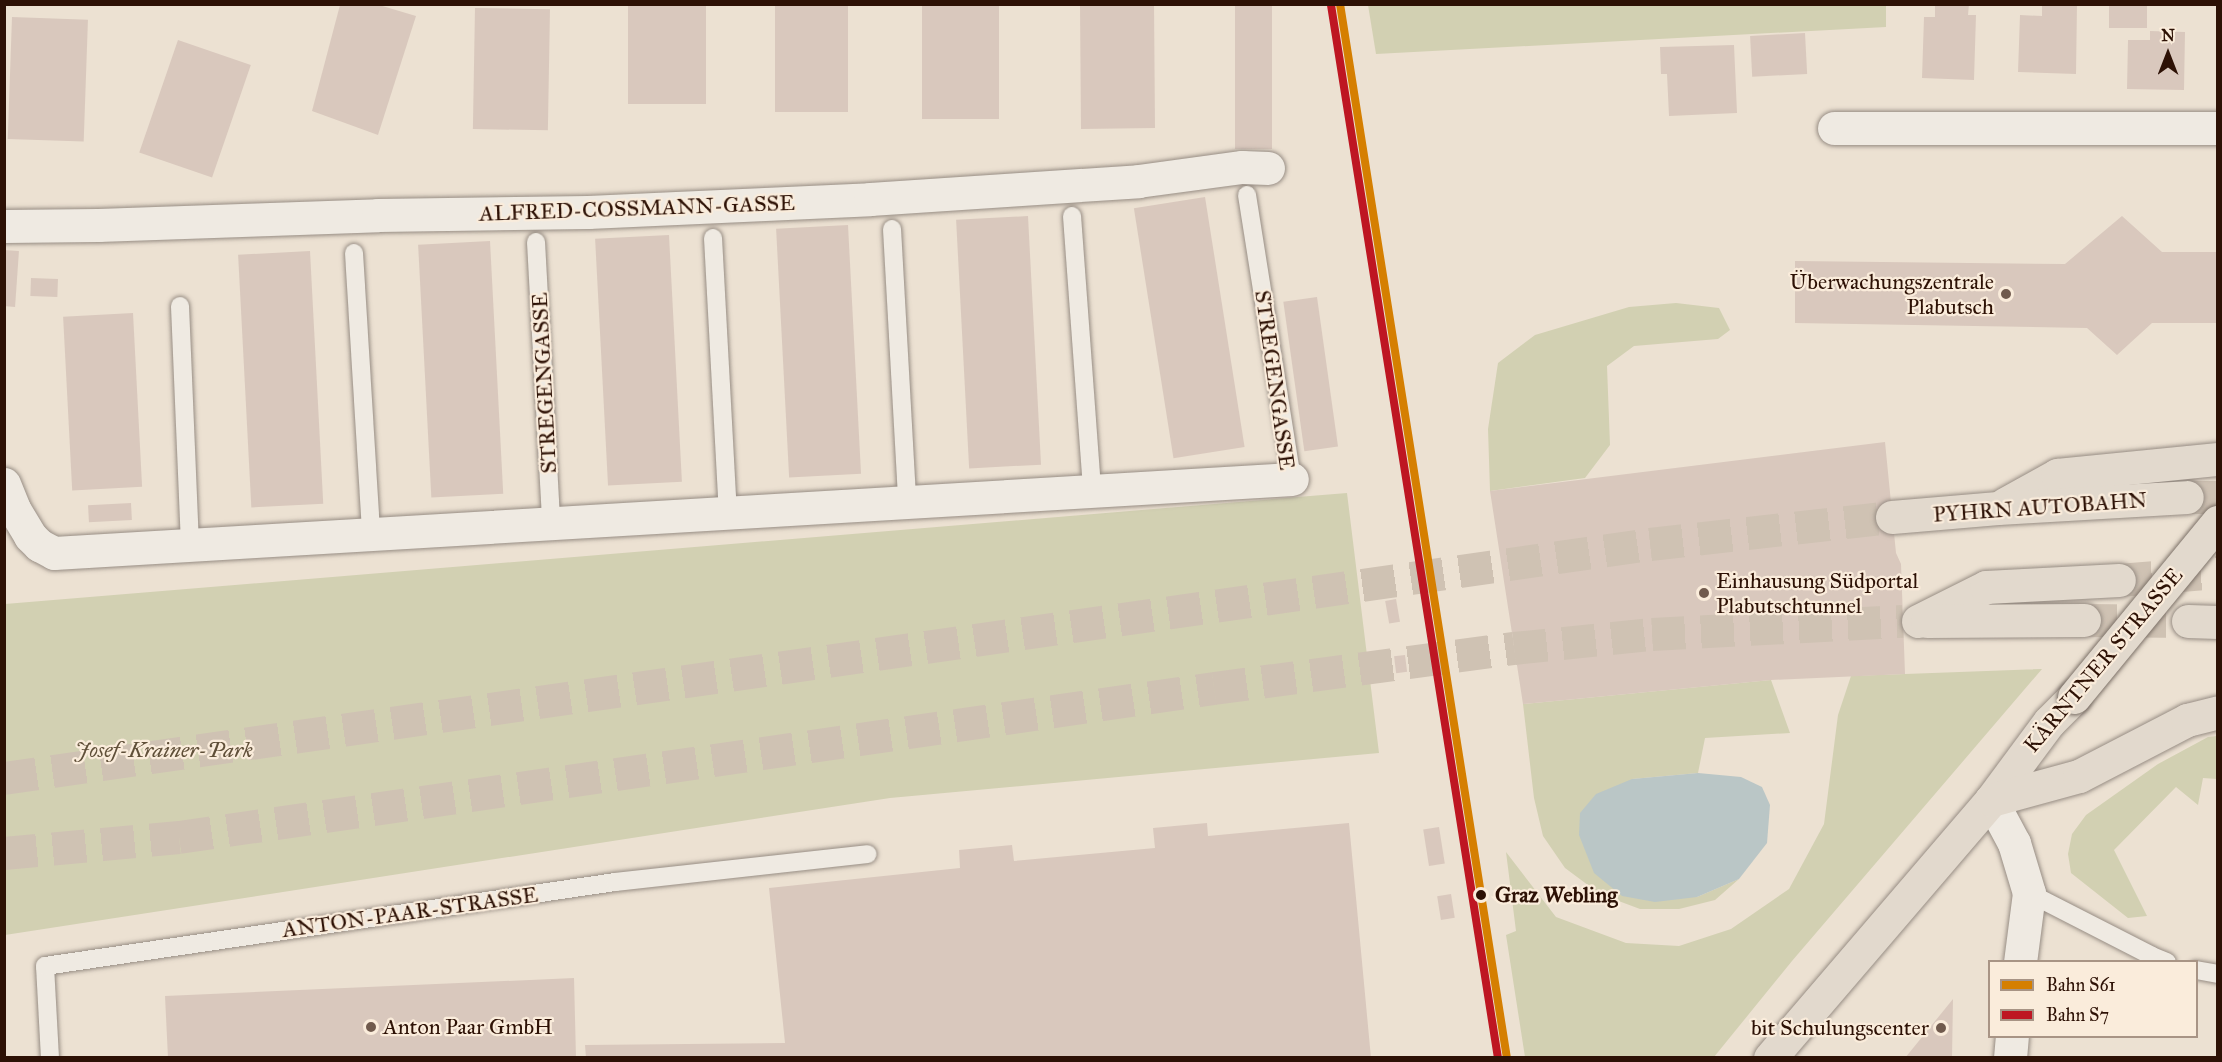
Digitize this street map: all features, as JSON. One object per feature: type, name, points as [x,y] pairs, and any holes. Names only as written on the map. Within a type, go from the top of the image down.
[{"type":"main road","points":[[1998,508],[2057,475],[2217,459]]},
{"type":"main road","name":"PYHRN AUTOBAHN","points":[[1892,517],[1998,508],[2187,497]]},
{"type":"main road","name":"KÄRNTNER STRASSE","points":[[1770,1058],[1991,800],[2049,722],[2074,697],[2217,522]]},
{"type":"main road","points":[[2084,620],[1910,621],[1986,587],[2120,580]]},
{"type":"main road","points":[[1991,800],[2079,776],[2187,720],[2217,712]]},
{"type":"street","points":[[1834,128],[2217,128]]},
{"type":"street","name":"ALFRED-COSSMANN-GASSE","points":[[4,226],[98,225],[378,214],[600,212],[870,199],[1138,181],[1242,167],[1268,168]]},
{"type":"street","name":"STREGENGASSE","points":[[4,484],[14,509],[30,536],[39,545],[54,553],[1292,479]]},
{"type":"street","points":[[1991,800],[2014,843],[2029,893],[2020,960]]},
{"type":"street","points":[[2010,1058],[2012,1038]]},
{"type":"lane","name":"STREGENGASSE","points":[[1247,195],[1292,479]]},
{"type":"lane","points":[[1072,216],[1092,490]]},
{"type":"lane","points":[[892,229],[907,501]]},
{"type":"lane","points":[[712,238],[728,512]]},
{"type":"lane","name":"STREGENGASSE","points":[[536,242],[551,523]]},
{"type":"lane","points":[[354,253],[371,533]]},
{"type":"lane","points":[[180,306],[190,546]]},
{"type":"lane","name":"ANTON-PAAR-STRASSE","points":[[50,1058],[45,966],[615,882],[867,854]]},
{"type":"lane","points":[[2029,893],[2162,960]]},
{"type":"lane","points":[[2198,970],[2217,974]]},
{"type":"green space","points":[[1368,5],[1886,5],[1886,27],[1376,54]]},
{"type":"green space","points":[[1676,303],[1719,308],[1730,330],[1718,339],[1634,346],[1607,366],[1610,445],[1585,478],[1490,491],[1488,429],[1498,363],[1535,335],[1629,307]]},
{"type":"green space","name":"Josef-Krainer-Park","points":[[1347,493],[1379,753],[890,798],[5,935],[5,604]]},
{"type":"green space","points":[[2042,669],[1792,961],[1714,1057],[1525,1057],[1506,935],[1516,931],[1506,852],[1556,917],[1626,943],[1679,946],[1731,929],[1789,889],[1824,824],[1838,715],[1851,676]]},
{"type":"green space","points":[[1771,680],[1790,733],[1705,738],[1698,773],[1632,779],[1697,897],[1739,879],[1715,900],[1679,909],[1640,909],[1600,894],[1565,868],[1543,836],[1534,798],[1523,704]]},
{"type":"green space","points":[[2217,736],[2217,779],[2203,778],[2198,805],[2176,787],[2114,850],[2147,916],[2128,918],[2071,873],[2068,854],[2072,834],[2086,815],[2158,764],[2208,737]]},
{"type":"shaded area","points":[[1698,773],[1741,777],[1762,787],[1770,805],[1767,843],[1739,879],[1697,897],[1655,902],[1622,896],[1594,873],[1579,835],[1580,813],[1596,794],[1632,779]]},
{"type":"building","points":[[628,4],[706,4],[706,104],[628,104]]},
{"type":"building","points":[[775,4],[848,4],[848,112],[775,112]]},
{"type":"building","points":[[1154,4],[1155,128],[1081,129],[1080,6]]},
{"type":"building","points":[[1235,4],[1272,4],[1272,149],[1235,149]]},
{"type":"building","points":[[1935,4],[1969,4],[1968,15],[1976,15],[1974,80],[1922,78],[1924,17],[1935,17]]},
{"type":"building","points":[[2042,4],[2077,4],[2076,74],[2018,72],[2020,15],[2042,16]]},
{"type":"building","points":[[340,5],[379,5],[416,16],[378,135],[312,111]]},
{"type":"building","points":[[922,5],[999,5],[999,119],[922,119]]},
{"type":"building","points":[[2109,5],[2147,5],[2147,28],[2109,28]]},
{"type":"building","points":[[475,8],[550,9],[548,130],[473,129]]},
{"type":"building","points":[[12,17],[88,20],[84,142],[8,139]]},
{"type":"building","points":[[2150,31],[2185,32],[2184,90],[2127,89],[2128,40],[2150,40]]},
{"type":"building","points":[[1805,33],[1807,74],[1752,77],[1750,36]]},
{"type":"building","points":[[178,40],[251,65],[212,178],[139,153]]},
{"type":"building","points":[[1734,45],[1737,113],[1669,116],[1667,74],[1661,74],[1660,47]]},
{"type":"building","points":[[1205,197],[1245,447],[1173,458],[1134,208]]},
{"type":"building","points":[[1028,216],[1041,465],[969,468],[956,220]]},
{"type":"building","name":"Überwachungszentrale Plabutsch","points":[[2122,216],[2162,252],[2218,252],[2218,323],[2152,323],[2117,355],[2087,328],[1795,323],[1795,261],[2065,264]]},
{"type":"building","points":[[848,225],[861,474],[789,477],[776,229]]},
{"type":"building","points":[[669,235],[682,482],[608,486],[595,239]]},
{"type":"building","points":[[490,241],[503,494],[431,497],[418,245]]},
{"type":"building","points":[[4,250],[19,251],[15,307],[4,306]]},
{"type":"building","points":[[310,251],[323,504],[251,507],[238,255]]},
{"type":"building","points":[[31,278],[58,279],[57,297],[30,296]]},
{"type":"building","points":[[1317,297],[1338,447],[1304,451],[1283,302]]},
{"type":"building","points":[[133,313],[142,487],[72,490],[63,317]]},
{"type":"building","name":"Einhausung Südportal Plabutschtunnel","points":[[1885,442],[1896,553],[1901,564],[1905,674],[1771,680],[1523,704],[1490,491]]},
{"type":"building","points":[[131,503],[132,520],[89,522],[88,505]]},
{"type":"building","points":[[1396,599],[1400,622],[1389,624],[1385,601]]},
{"type":"building","points":[[1405,655],[1407,672],[1396,673],[1394,656]]},
{"type":"building","points":[[1207,823],[1208,836],[1349,823],[1371,1058],[586,1058],[585,1045],[785,1043],[769,888],[960,868],[959,850],[1012,845],[1014,861],[1155,848],[1153,828]]},
{"type":"building","points":[[1439,827],[1445,864],[1429,866],[1423,830]]},
{"type":"building","points":[[1451,894],[1455,918],[1441,920],[1437,896]]},
{"type":"building","name":"Anton Paar GmbH","points":[[574,978],[576,1058],[168,1058],[165,996]]},
{"type":"building","name":"bit Schulungscenter","points":[[1953,999],[1952,1058],[1905,1058]]},
{"type":"tunnel","points":[[2187,497],[2218,497]]},
{"type":"tunnel","points":[[4,778],[1650,544],[1892,517]]},
{"type":"tunnel","points":[[2119,580],[2218,572]]},
{"type":"tunnel","points":[[2084,620],[2188,621]]},
{"type":"tunnel","points":[[4,853],[179,837],[1214,688],[1514,648],[1652,634],[1903,621]]},
{"type":"rail line","name":"S61","points":[[1340,4],[1507,1058]]},
{"type":"rail line","name":"S7","points":[[1331,5],[1498,1058]]},
{"type":"place","name":"Überwachungszentrale Plabutsch","points":[[2006,294]]},
{"type":"place","name":"Einhausung Südportal Plabutschtunnel","points":[[1704,593]]},
{"type":"place","name":"Graz Webling","points":[[1481,895]]},
{"type":"place","name":"Anton Paar GmbH","points":[[371,1027]]},
{"type":"place","name":"bit Schulungscenter","points":[[1941,1028]]}]
